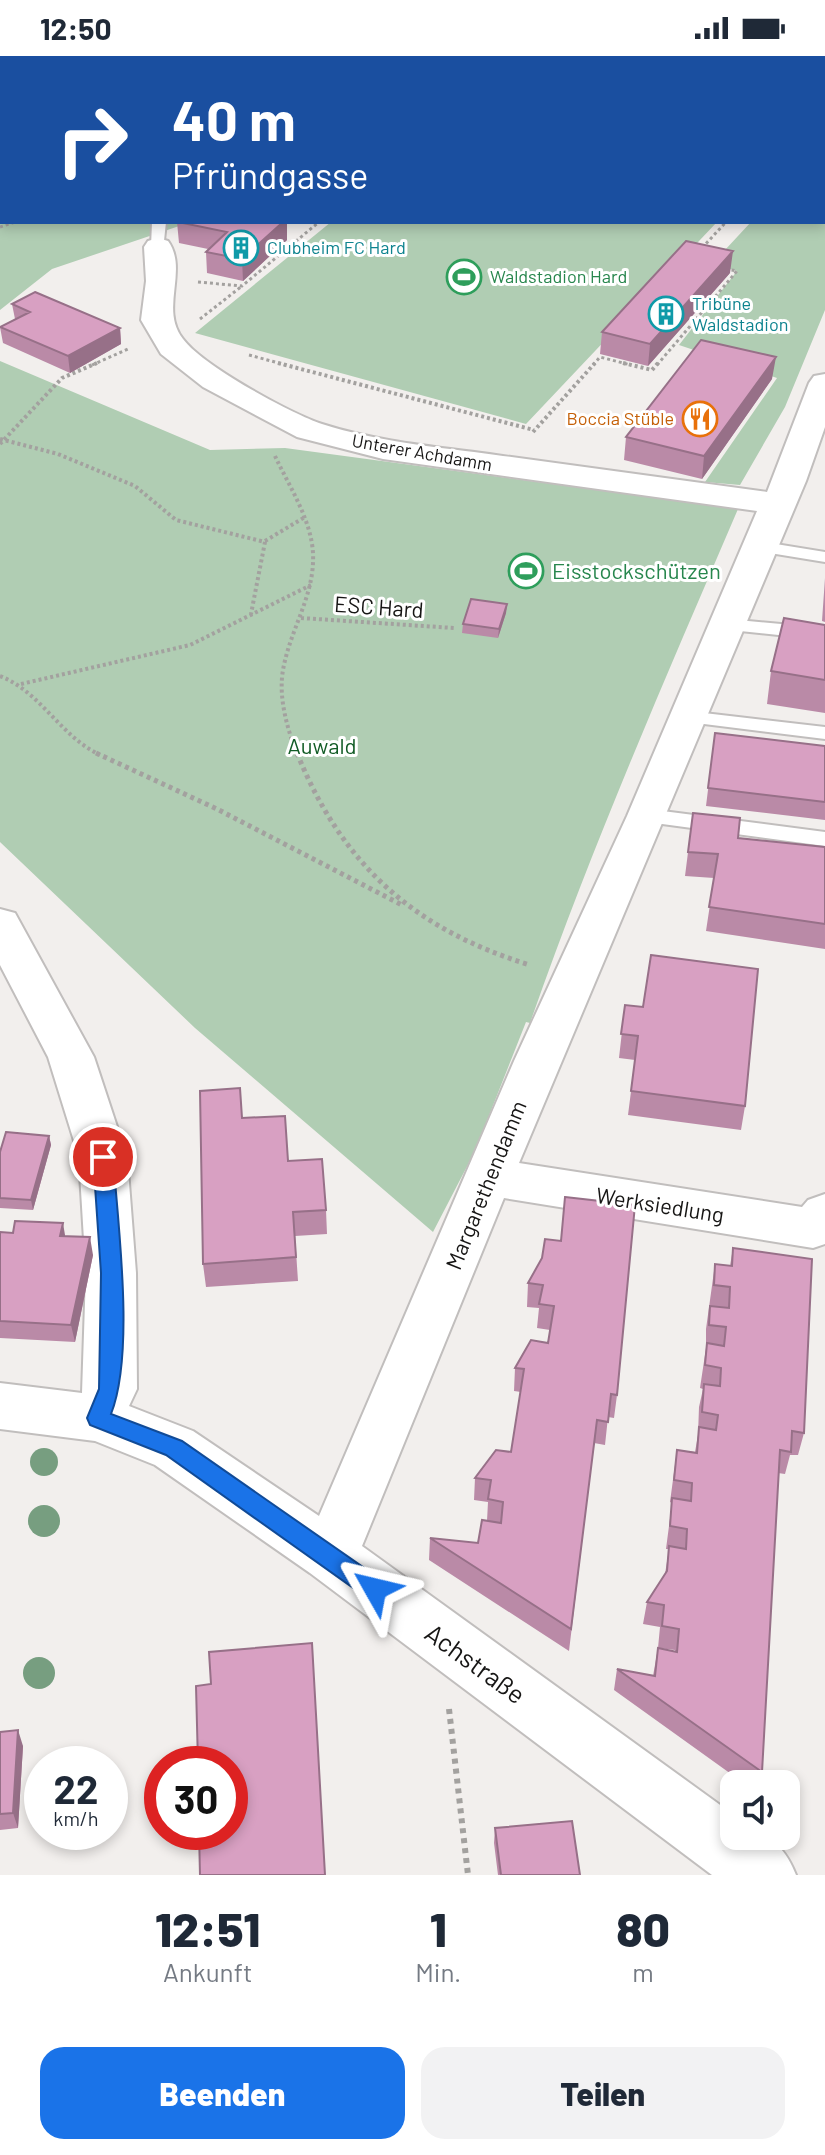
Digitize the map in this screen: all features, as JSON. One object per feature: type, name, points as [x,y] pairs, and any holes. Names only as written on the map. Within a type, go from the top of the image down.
[{"type":"street","points":[[158,234],[161,281],[156,320],[176,330]]},
{"type":"street","name":"Unterer Achdamm","points":[[176,330],[214,380],[309,430],[383,449],[777,504]]},
{"type":"street","name":"Margarethendamm","points":[[330,1555],[572,978],[647,816],[825,383]]},
{"type":"street","points":[[0,924],[71,1057],[103,1157],[111,1273],[110,1389],[98,1418]]},
{"type":"street","name":"Werksiedlung","points":[[489,1177],[819,1221]]},
{"type":"street","name":"Achstraße","points":[[0,1406],[98,1418],[174,1448],[330,1555],[441,1640],[764,1875]]},
{"type":"lane","points":[[758,546],[825,557]]},
{"type":"lane","points":[[727,625],[825,634]]},
{"type":"lane","points":[[687,717],[825,733]]},
{"type":"lane","points":[[647,816],[825,839]]},
{"type":"path","points":[[1,442],[62,378],[176,330],[242,286],[317,224]]},
{"type":"path","points":[[700,251],[724,224]]},
{"type":"path","points":[[509,467],[534,430],[600,357],[652,370],[737,271],[721,268]]},
{"type":"path","points":[[161,281],[242,286]]},
{"type":"path","points":[[242,353],[534,430]]},
{"type":"path","points":[[268,410],[267,439],[305,517],[316,561],[312,585],[289,646],[282,678],[288,726],[298,757],[339,833],[356,856],[408,909]]},
{"type":"path","points":[[1,442],[58,454],[102,471],[135,486],[176,520],[265,542],[305,517]]},
{"type":"path","points":[[251,614],[265,542]]},
{"type":"path","points":[[21,684],[190,645],[312,585]]},
{"type":"path","name":"ESC Hard","points":[[301,618],[454,628]]},
{"type":"path","points":[[0,676],[21,684],[79,745],[217,809],[408,909],[485,954],[572,978]]},
{"type":"path","points":[[441,1640],[468,1875]]},
{"type":"green space","points":[[0,224],[185,224],[52,269],[0,310]]},
{"type":"green space","name":"Waldstadion Hard","points":[[329,224],[715,224],[526,424],[195,333]]},
{"type":"green space","points":[[749,224],[825,224],[825,310],[785,407],[740,485],[705,482],[777,378],[679,345],[737,271],[712,264]]},
{"type":"green space","name":"Auwald","points":[[0,361],[210,450],[285,448],[738,509],[603,828],[530,1023],[526,1022],[475,1151],[433,1232],[195,1028],[0,842]]},
{"type":"building","points":[[188,224],[281,224],[242,259],[206,252],[227,232]]},
{"type":"building","points":[[686,241],[733,251],[650,344],[602,332]]},
{"type":"building","points":[[35,292],[120,328],[68,356],[0,327],[30,312],[12,304]]},
{"type":"building","name":"Boccia Stüble","points":[[701,340],[776,357],[704,456],[626,437]]},
{"type":"building","points":[[471,599],[507,604],[499,629],[463,624]]},
{"type":"building","points":[[784,618],[825,625],[825,680],[771,671]]},
{"type":"building","points":[[715,733],[825,746],[825,802],[708,788]]},
{"type":"building","points":[[693,813],[740,818],[738,838],[825,847],[825,924],[709,907],[718,854],[688,852]]},
{"type":"building","points":[[651,955],[758,969],[745,1106],[631,1091],[638,1036],[621,1034],[625,1005],[643,1007]]},
{"type":"building","points":[[240,1088],[242,1118],[285,1116],[288,1161],[322,1159],[326,1210],[293,1212],[296,1257],[203,1264],[200,1091]]},
{"type":"building","points":[[6,1132],[49,1136],[31,1200],[0,1198],[0,1152]]},
{"type":"building","points":[[565,1197],[635,1205],[617,1395],[611,1394],[608,1422],[597,1420],[571,1629],[430,1538],[478,1543],[482,1520],[501,1523],[503,1502],[488,1499],[491,1480],[475,1478],[496,1450],[511,1452],[524,1369],[515,1368],[531,1340],[548,1343],[554,1306],[539,1304],[543,1285],[528,1283],[542,1258],[545,1239],[561,1241]]},
{"type":"building","points":[[15,1221],[63,1223],[60,1236],[90,1237],[71,1325],[0,1321],[0,1232],[13,1233]]},
{"type":"building","points":[[733,1248],[812,1259],[804,1433],[792,1431],[791,1452],[780,1450],[762,1770],[617,1669],[655,1676],[658,1648],[677,1652],[679,1629],[662,1626],[664,1605],[647,1602],[667,1571],[669,1546],[686,1549],[687,1529],[670,1526],[672,1498],[691,1501],[692,1483],[674,1480],[677,1450],[697,1453],[699,1427],[716,1430],[718,1415],[702,1412],[704,1384],[720,1386],[721,1368],[705,1365],[707,1343],[724,1346],[726,1327],[709,1325],[710,1306],[729,1308],[730,1287],[714,1285],[715,1264],[732,1266]]},
{"type":"building","points":[[312,1643],[325,1875],[200,1875],[199,1850],[248,1850],[248,1746],[198,1746],[196,1686],[211,1684],[209,1652]]},
{"type":"building","points":[[18,1730],[13,1813],[0,1814],[0,1732]]},
{"type":"building","points":[[572,1821],[580,1875],[501,1875],[495,1828]]},
{"type":"place","name":"Clubheim FC Hard","points":[[241,248]]},
{"type":"place","name":"Waldstadion Hard","points":[[464,277]]},
{"type":"place","name":"Tribüne Waldstadion","points":[[666,314]]},
{"type":"place","name":"Boccia Stüble","points":[[700,419]]},
{"type":"place","name":"Eisstockschützen","points":[[526,571]]},
{"type":"route","points":[[103,1157],[111,1273],[110,1389],[98,1418],[174,1448],[375,1589]]}]
